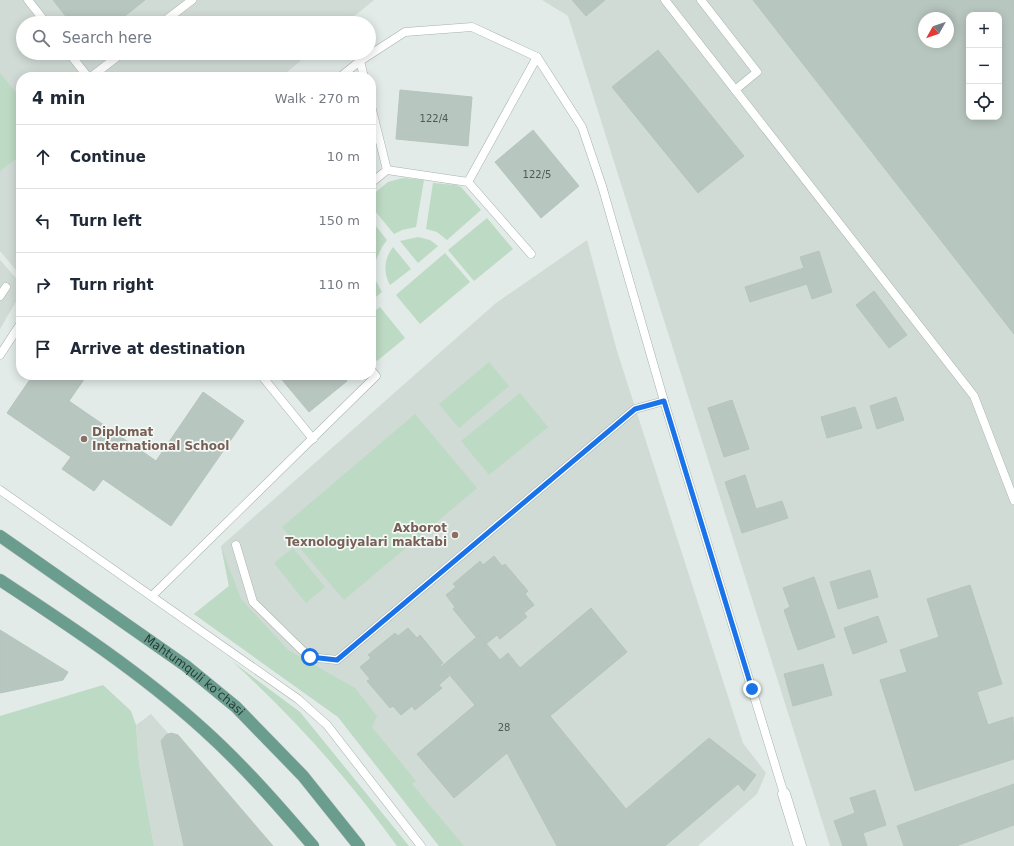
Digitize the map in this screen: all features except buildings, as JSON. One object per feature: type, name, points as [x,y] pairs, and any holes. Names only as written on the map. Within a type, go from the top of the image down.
[{"type":"main road","name":"Mahtumquli ko'chasi","points":[[0,536],[180,661],[236,707],[298,770],[359,846]]},
{"type":"main road","points":[[0,580],[114,657],[186,714],[236,760],[267,792],[313,846]]},
{"type":"street","points":[[784,794],[800,846]]},
{"type":"lane","points":[[28,0],[41,16]]},
{"type":"lane","points":[[171,16],[192,0]]},
{"type":"lane","points":[[665,0],[974,396],[1007,478],[1014,500]]},
{"type":"lane","points":[[701,0],[757,72],[735,90]]},
{"type":"lane","points":[[376,51],[405,32],[472,27],[537,58],[582,128],[602,186],[664,401],[784,794]]},
{"type":"lane","points":[[468,182],[537,58]]},
{"type":"lane","points":[[75,60],[85,72]]},
{"type":"lane","points":[[96,72],[112,60]]},
{"type":"lane","points":[[346,72],[360,61],[363,72]]},
{"type":"lane","points":[[376,126],[387,170]]},
{"type":"lane","points":[[376,179],[387,170],[468,182],[531,254]]},
{"type":"lane","points":[[0,296],[6,287]]},
{"type":"lane","points":[[0,355],[16,331]]},
{"type":"lane","points":[[264,380],[313,439]]},
{"type":"lane","points":[[152,596],[372,380]]},
{"type":"lane","points":[[236,545],[253,602],[310,657],[337,660],[635,409],[664,401]]},
{"type":"lane","points":[[1007,478],[1014,487]]},
{"type":"lane","points":[[0,490],[298,699],[327,725],[421,846]]},
{"type":"shaded area","points":[[0,0],[374,0],[355,16],[16,16],[16,60],[302,60],[287,72],[16,72],[16,270],[0,251]]},
{"type":"shaded area","points":[[542,0],[1014,0],[1014,846],[830,846],[568,16]]},
{"type":"shaded area","name":"Axborot Texnologiyalari maktabi","points":[[587,240],[617,351],[743,743],[766,773],[757,794],[698,846],[439,846],[338,717],[194,614],[229,586],[221,546],[496,303]]},
{"type":"shaded area","points":[[0,260],[16,278],[16,302],[0,329]]},
{"type":"shaded area","points":[[151,714],[264,846],[154,846],[139,763],[136,725]]},
{"type":"green space","points":[[0,73],[16,93],[16,159],[0,171]]},
{"type":"green space","points":[[403,178],[424,180],[416,227],[402,230],[394,234],[376,212],[376,192],[388,182]]},
{"type":"green space","points":[[433,183],[456,185],[461,187],[481,210],[447,240],[437,232],[426,229]]},
{"type":"green space","points":[[487,218],[513,249],[474,281],[448,250]]},
{"type":"green space","points":[[376,226],[387,240],[376,260]]},
{"type":"green space","points":[[418,237],[430,240],[438,246],[418,263],[400,241]]},
{"type":"green space","points":[[393,247],[411,269],[390,285],[386,275],[386,261]]},
{"type":"green space","points":[[445,253],[470,282],[420,324],[396,295]]},
{"type":"green space","points":[[376,281],[382,292],[376,297]]},
{"type":"green space","points":[[380,307],[405,338],[377,361],[376,360],[376,310]]},
{"type":"green space","points":[[489,362],[509,386],[459,428],[439,404]]},
{"type":"green space","points":[[520,393],[548,427],[489,475],[461,441]]},
{"type":"green space","points":[[415,414],[477,488],[344,600],[282,527]]},
{"type":"green space","points":[[221,546],[241,599],[288,650],[355,688],[377,716],[372,727],[416,781],[412,784],[464,846],[439,846],[338,717],[194,614],[229,586]]},
{"type":"green space","points":[[293,548],[325,587],[306,603],[274,563]]},
{"type":"green space","points":[[233,662],[300,712],[409,846],[397,846],[360,797],[320,750],[278,705]]},
{"type":"green space","points":[[103,685],[131,711],[136,725],[139,763],[154,846],[0,846],[0,716]]},
{"type":"place","name":"Diplomat International School","points":[[84,439]]},
{"type":"place","name":"Axborot Texnologiyalari maktabi","points":[[455,535]]},
{"type":"route","points":[[310,657],[337,660],[424,585],[635,409],[664,401],[752,689]]}]
